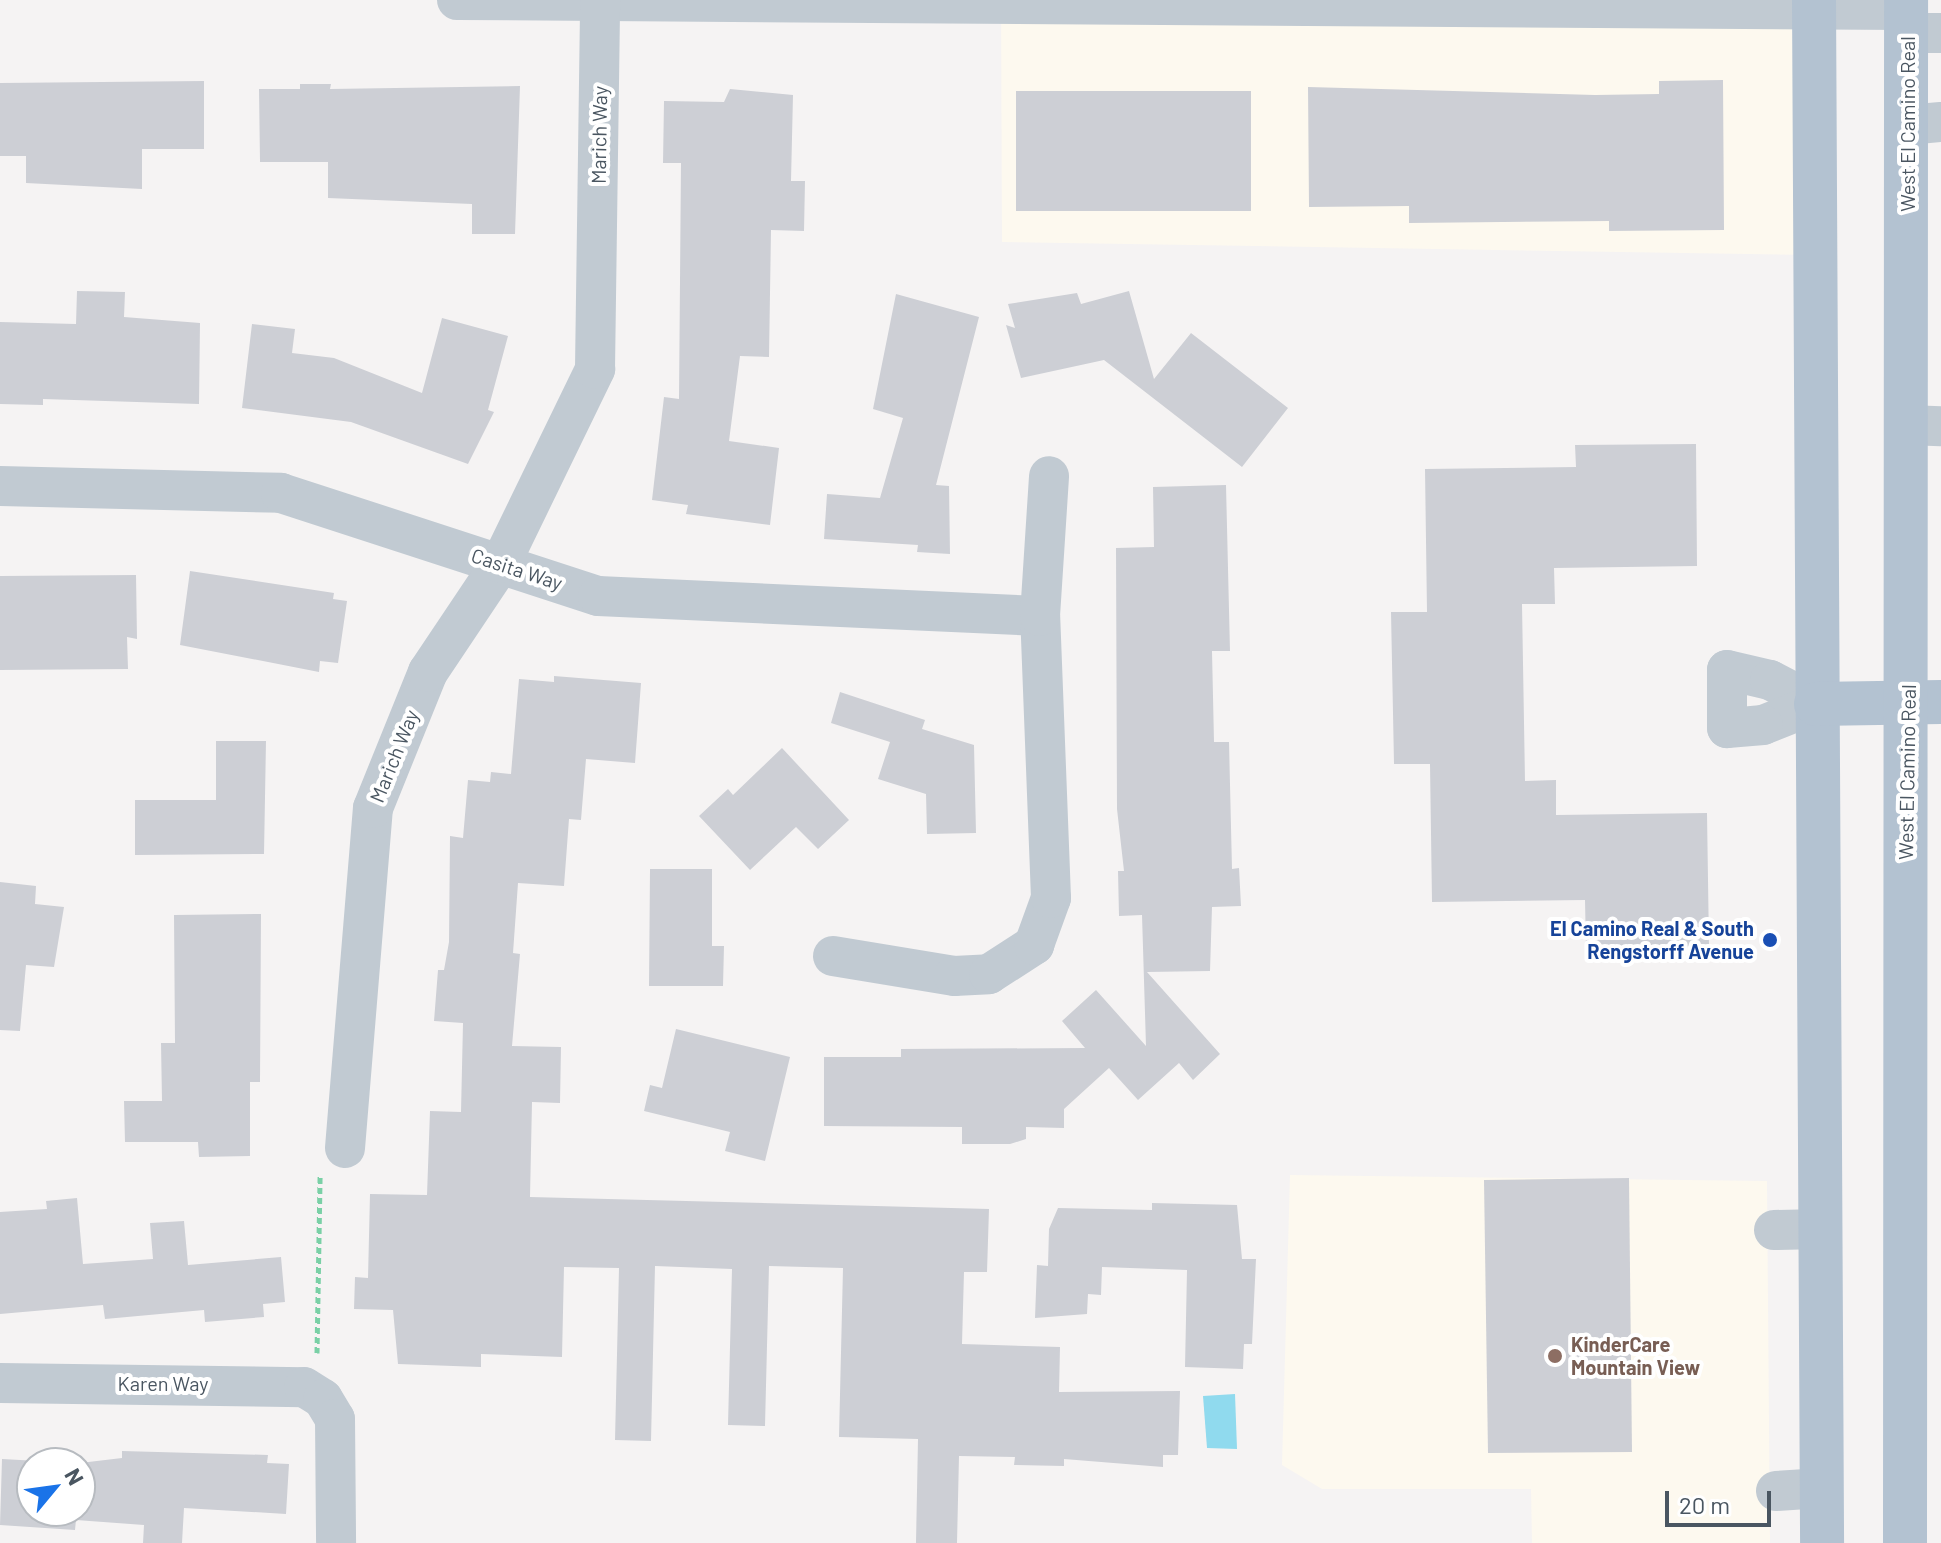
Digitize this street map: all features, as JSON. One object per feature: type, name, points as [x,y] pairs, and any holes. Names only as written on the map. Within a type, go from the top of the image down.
[{"type":"main road","points":[[1814,5],[1822,1543]]},
{"type":"main road","name":"West El Camino Real","points":[[1905,1543],[1924,703],[1924,124],[1915,19]]},
{"type":"main road","points":[[1816,704],[1924,703]]},
{"type":"street","points":[[457,0],[1814,5],[1915,19]]},
{"type":"street","name":"Marich Way","points":[[345,1148],[373,808],[428,672],[501,563],[595,369],[600,1]]},
{"type":"street","points":[[833,956],[954,976],[989,974],[1015,963],[1034,945],[1051,898],[1040,616],[1049,476]]},
{"type":"street","name":"Casita Way","points":[[0,486],[281,493],[598,596],[1040,616]]},
{"type":"street","points":[[1774,1230],[1821,1229]]},
{"type":"street","name":"Karen Way","points":[[0,1383],[257,1382],[304,1387],[323,1399]]},
{"type":"street","points":[[323,1399],[335,1419],[336,1543]]},
{"type":"street","points":[[1776,1491],[1822,1488]]},
{"type":"path","points":[[323,1399],[317,1349],[319,1176],[345,1148]]},
{"type":"shaded area","points":[[1001,0],[1813,0],[1807,255],[1002,242]]},
{"type":"shaded area","points":[[1290,1175],[1767,1181],[1770,1543],[1532,1543],[1531,1489],[1322,1489],[1282,1465]]},
{"type":"water","points":[[1235,1394],[1237,1449],[1207,1448],[1203,1396]]},
{"type":"building","points":[[1723,80],[1724,230],[1609,231],[1609,221],[1409,223],[1409,206],[1309,207],[1308,87],[1659,94],[1659,81]]},
{"type":"building","points":[[204,81],[204,149],[142,149],[142,189],[26,183],[26,156],[0,156],[0,83]]},
{"type":"building","points":[[300,84],[331,84],[330,89],[520,86],[515,234],[472,234],[472,204],[328,198],[328,162],[260,162],[259,89],[300,89]]},
{"type":"building","points":[[730,89],[793,95],[791,181],[805,181],[804,231],[771,230],[769,357],[740,356],[729,441],[779,448],[770,525],[686,514],[688,505],[652,500],[664,397],[679,399],[681,163],[663,163],[664,101],[724,102]]},
{"type":"building","points":[[1016,91],[1251,91],[1251,211],[1016,211]]},
{"type":"building","points":[[77,291],[125,292],[124,317],[200,323],[199,404],[43,399],[43,405],[0,404],[0,322],[76,324]]},
{"type":"building","points":[[1129,291],[1154,379],[1191,333],[1288,408],[1242,467],[1104,360],[1021,378],[1006,325],[1015,328],[1008,304],[1077,293],[1081,304]]},
{"type":"building","points":[[896,294],[979,317],[936,485],[949,486],[950,554],[917,552],[918,545],[824,539],[827,494],[880,498],[903,418],[873,409]]},
{"type":"building","points":[[442,318],[508,336],[488,410],[494,412],[468,464],[351,422],[242,408],[252,324],[295,329],[292,353],[334,358],[422,393]]},
{"type":"building","points":[[1696,444],[1697,566],[1554,568],[1555,604],[1522,604],[1525,781],[1556,780],[1556,815],[1707,813],[1709,946],[1586,948],[1585,900],[1432,902],[1430,764],[1394,764],[1391,612],[1427,612],[1425,469],[1576,467],[1575,445]]},
{"type":"building","points":[[1226,485],[1230,651],[1212,651],[1214,742],[1229,742],[1232,869],[1239,868],[1241,906],[1212,907],[1210,971],[1147,972],[1220,1054],[1193,1080],[1179,1063],[1138,1100],[1109,1068],[1064,1109],[1064,1128],[1026,1127],[1026,1139],[1010,1144],[962,1144],[962,1127],[824,1126],[824,1057],[901,1057],[901,1049],[1085,1048],[1062,1021],[1096,990],[1146,1046],[1142,915],[1119,916],[1118,871],[1124,871],[1117,809],[1116,548],[1154,547],[1153,487]]},
{"type":"building","points":[[190,571],[334,593],[333,599],[347,601],[338,663],[320,661],[319,672],[180,645]]},
{"type":"building","points":[[136,575],[137,639],[127,637],[128,669],[0,670],[0,576]]},
{"type":"building","points":[[554,676],[641,683],[635,763],[586,759],[581,820],[569,819],[564,886],[518,883],[513,953],[520,954],[512,1046],[561,1047],[560,1103],[532,1102],[530,1197],[989,1209],[987,1272],[964,1272],[962,1344],[1060,1347],[1059,1392],[1180,1391],[1178,1455],[1163,1455],[1163,1467],[1064,1459],[1064,1466],[1014,1465],[1015,1457],[959,1456],[957,1543],[916,1543],[918,1439],[839,1437],[843,1268],[769,1266],[765,1426],[728,1425],[732,1269],[655,1266],[651,1441],[615,1440],[619,1268],[564,1267],[562,1357],[481,1354],[481,1367],[398,1364],[393,1310],[354,1309],[355,1277],[368,1278],[370,1194],[427,1195],[430,1111],[461,1112],[463,1023],[434,1021],[438,970],[444,970],[449,942],[450,836],[463,838],[468,780],[490,782],[491,772],[511,774],[519,679],[554,682]]},
{"type":"building","points":[[840,692],[925,720],[922,729],[974,745],[976,833],[927,834],[926,794],[878,779],[890,742],[831,723]]},
{"type":"building","points":[[216,741],[266,741],[264,854],[135,855],[135,800],[216,800]]},
{"type":"building","points":[[782,748],[849,820],[818,849],[796,827],[750,870],[699,816],[728,789],[733,795]]},
{"type":"building","points":[[650,869],[712,869],[712,946],[724,946],[723,986],[649,986]]},
{"type":"building","points":[[0,882],[36,886],[35,904],[64,907],[54,967],[26,965],[20,1031],[0,1030]]},
{"type":"building","points":[[261,914],[260,1082],[250,1082],[250,1156],[199,1157],[198,1142],[125,1142],[124,1101],[162,1101],[161,1043],[175,1043],[174,915]]},
{"type":"building","points":[[676,1029],[790,1057],[765,1161],[725,1151],[730,1132],[644,1111],[650,1085],[662,1088]]},
{"type":"building","points":[[1629,1178],[1632,1452],[1488,1453],[1484,1180]]},
{"type":"building","points":[[77,1198],[83,1264],[153,1259],[150,1223],[184,1221],[188,1265],[281,1257],[285,1302],[263,1304],[264,1317],[205,1322],[204,1310],[105,1319],[103,1305],[0,1314],[0,1212],[47,1209],[46,1201]]},
{"type":"building","points":[[1152,1203],[1237,1205],[1242,1259],[1256,1259],[1252,1344],[1244,1344],[1243,1369],[1185,1367],[1187,1270],[1102,1267],[1101,1295],[1088,1294],[1087,1314],[1035,1318],[1037,1265],[1048,1266],[1049,1229],[1058,1208],[1152,1210]]},
{"type":"building","points":[[122,1451],[268,1455],[267,1463],[289,1464],[286,1514],[184,1508],[182,1543],[143,1543],[144,1525],[96,1521],[96,1461],[122,1458]]},
{"type":"building","points":[[2,1459],[16,1460],[16,1526],[0,1525]]},
{"type":"building","points":[[30,1527],[75,1527],[75,1530]]},
{"type":"place","name":"El Camino Real & South Rengstorff Avenue","points":[[1770,940]]},
{"type":"place","name":"KinderCare Mountain View","points":[[1555,1356]]}]
